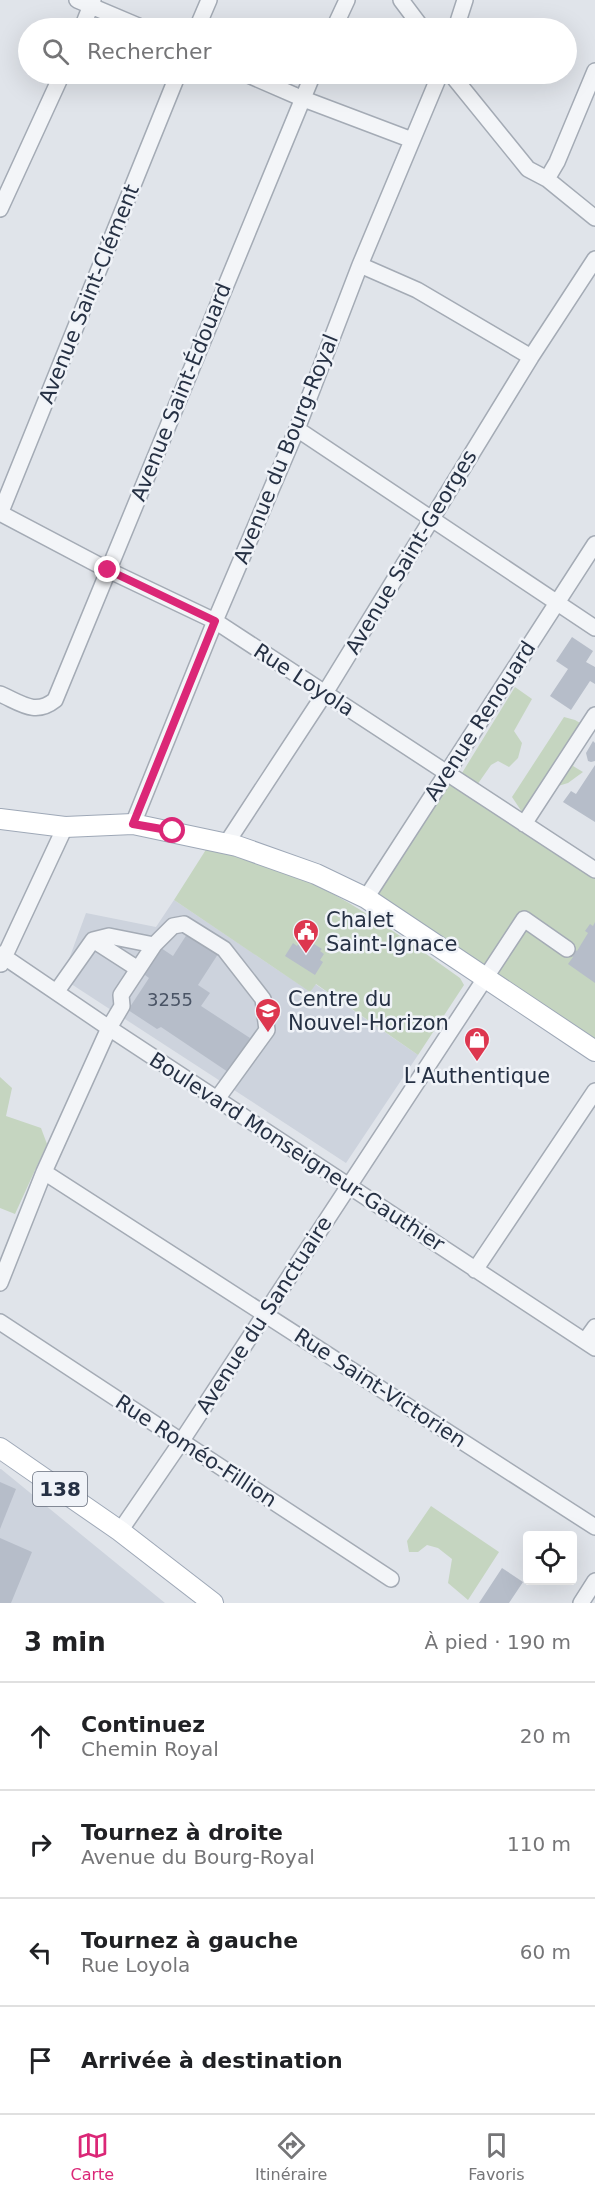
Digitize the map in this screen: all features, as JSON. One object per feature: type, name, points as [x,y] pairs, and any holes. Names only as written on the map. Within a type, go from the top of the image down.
[{"type":"main road","points":[[0,819],[65,827],[133,824],[226,844],[316,874],[366,898],[595,1051]]},
{"type":"main road","name":"138","points":[[0,1448],[120,1531],[213,1603]]},
{"type":"main road","name":"138","points":[[120,1531],[197,1603]]},
{"type":"street","points":[[201,18],[209,0]]},
{"type":"street","points":[[339,18],[347,0]]},
{"type":"street","points":[[400,0],[414,18]]},
{"type":"street","points":[[459,18],[465,0]]},
{"type":"street","points":[[84,18],[87,2],[121,18]]},
{"type":"street","points":[[548,180],[595,71]]},
{"type":"street","points":[[0,209],[57,84]]},
{"type":"street","name":"Avenue Saint-Clément","points":[[0,513],[174,84]]},
{"type":"street","points":[[269,84],[412,140]]},
{"type":"street","name":"Avenue Saint-Édouard","points":[[0,694],[36,709],[46,707],[55,700],[308,84]]},
{"type":"street","name":"Avenue du Bourg-Royal","points":[[133,824],[215,621],[297,429],[360,265],[436,84]]},
{"type":"street","points":[[459,84],[528,169],[548,180],[595,218]]},
{"type":"street","name":"Avenue Saint-Georges","points":[[226,844],[325,693],[531,357],[595,260]]},
{"type":"street","points":[[360,265],[417,290],[531,357]]},
{"type":"street","points":[[297,429],[595,628]]},
{"type":"street","name":"Rue Loyola","points":[[0,513],[108,570],[215,621],[595,870]]},
{"type":"street","name":"Avenue Renouard","points":[[366,898],[595,544]]},
{"type":"street","points":[[524,824],[595,715]]},
{"type":"street","points":[[1,959],[65,827]]},
{"type":"street","name":"Avenue du Sanctuaire","points":[[120,1531],[181,1442],[524,919],[567,949]]},
{"type":"street","points":[[0,1283],[44,1172],[109,1028],[122,1006],[121,995],[154,945],[173,926],[184,924],[224,949],[263,999],[267,1030],[217,1099]]},
{"type":"street","points":[[57,991],[93,940],[109,936],[154,945]]},
{"type":"street","points":[[93,940],[138,969]]},
{"type":"street","name":"Boulevard Monseigneur-Gauthier","points":[[1,959],[57,991],[109,1028],[590,1345]]},
{"type":"street","points":[[475,1270],[595,1091]]},
{"type":"street","name":"Rue Saint-Victorien","points":[[44,1172],[595,1527]]},
{"type":"street","name":"Rue Roméo-Fillion","points":[[0,1322],[392,1579]]},
{"type":"street","points":[[590,1345],[595,1327]]},
{"type":"street","points":[[581,1603],[595,1581]]},
{"type":"shaded area","name":"Centre du Nouvel-Horizon","points":[[174,900],[309,991],[315,984],[418,1055],[346,1163],[62,978],[86,913],[156,927]]},
{"type":"shaded area","points":[[1,1469],[165,1603],[0,1603]]},
{"type":"green space","points":[[515,687],[532,699],[514,731],[522,743],[518,758],[509,767],[498,761],[491,765],[477,785],[462,773]]},
{"type":"green space","points":[[564,717],[575,720],[592,730],[573,766],[583,772],[568,783],[558,786],[522,812],[512,797]]},
{"type":"green space","points":[[447,773],[595,870],[595,1051],[366,898]]},
{"type":"green space","points":[[207,848],[255,862],[318,886],[382,923],[460,978],[464,985],[418,1055],[316,984],[310,992],[174,900]]},
{"type":"green space","points":[[0,1077],[12,1088],[6,1116],[41,1128],[47,1144],[15,1214],[0,1208]]},
{"type":"green space","points":[[431,1506],[499,1552],[468,1600],[448,1583],[452,1559],[438,1548],[427,1545],[418,1552],[409,1552],[407,1541]]},
{"type":"building","points":[[572,637],[593,651],[586,662],[595,667],[595,684],[590,681],[571,710],[550,696],[568,669],[556,661]]},
{"type":"building","points":[[593,741],[595,761],[591,762],[588,761],[586,753]]},
{"type":"building","points":[[595,765],[595,822],[563,802],[571,791],[576,794]]},
{"type":"building","points":[[595,922],[595,983],[568,964],[573,957],[568,953],[572,947],[577,951],[588,933],[585,931],[590,924],[593,926]]},
{"type":"building","name":"Centre du Nouvel-Horizon","points":[[189,931],[220,951],[198,985],[210,993],[201,1006],[250,1038],[228,1072],[161,1027],[157,1029],[128,1010],[149,978],[141,972],[158,946],[173,956]]},
{"type":"building","points":[[303,937],[322,949],[320,951],[324,954],[320,960],[323,962],[315,975],[285,956],[293,943],[297,946]]},
{"type":"building","points":[[0,1482],[16,1489],[0,1529]]},
{"type":"building","points":[[0,1538],[32,1552],[11,1603],[0,1603]]},
{"type":"building","points":[[502,1568],[523,1582],[509,1603],[479,1603]]},
{"type":"place","name":"Chalet Saint-Ignace","points":[[306,955]]},
{"type":"place","name":"Centre du Nouvel-Horizon","points":[[268,1034]]},
{"type":"place","name":"L'Authentique","points":[[477,1063]]},
{"type":"route","points":[[108,570],[215,621],[133,824],[173,831]]}]
